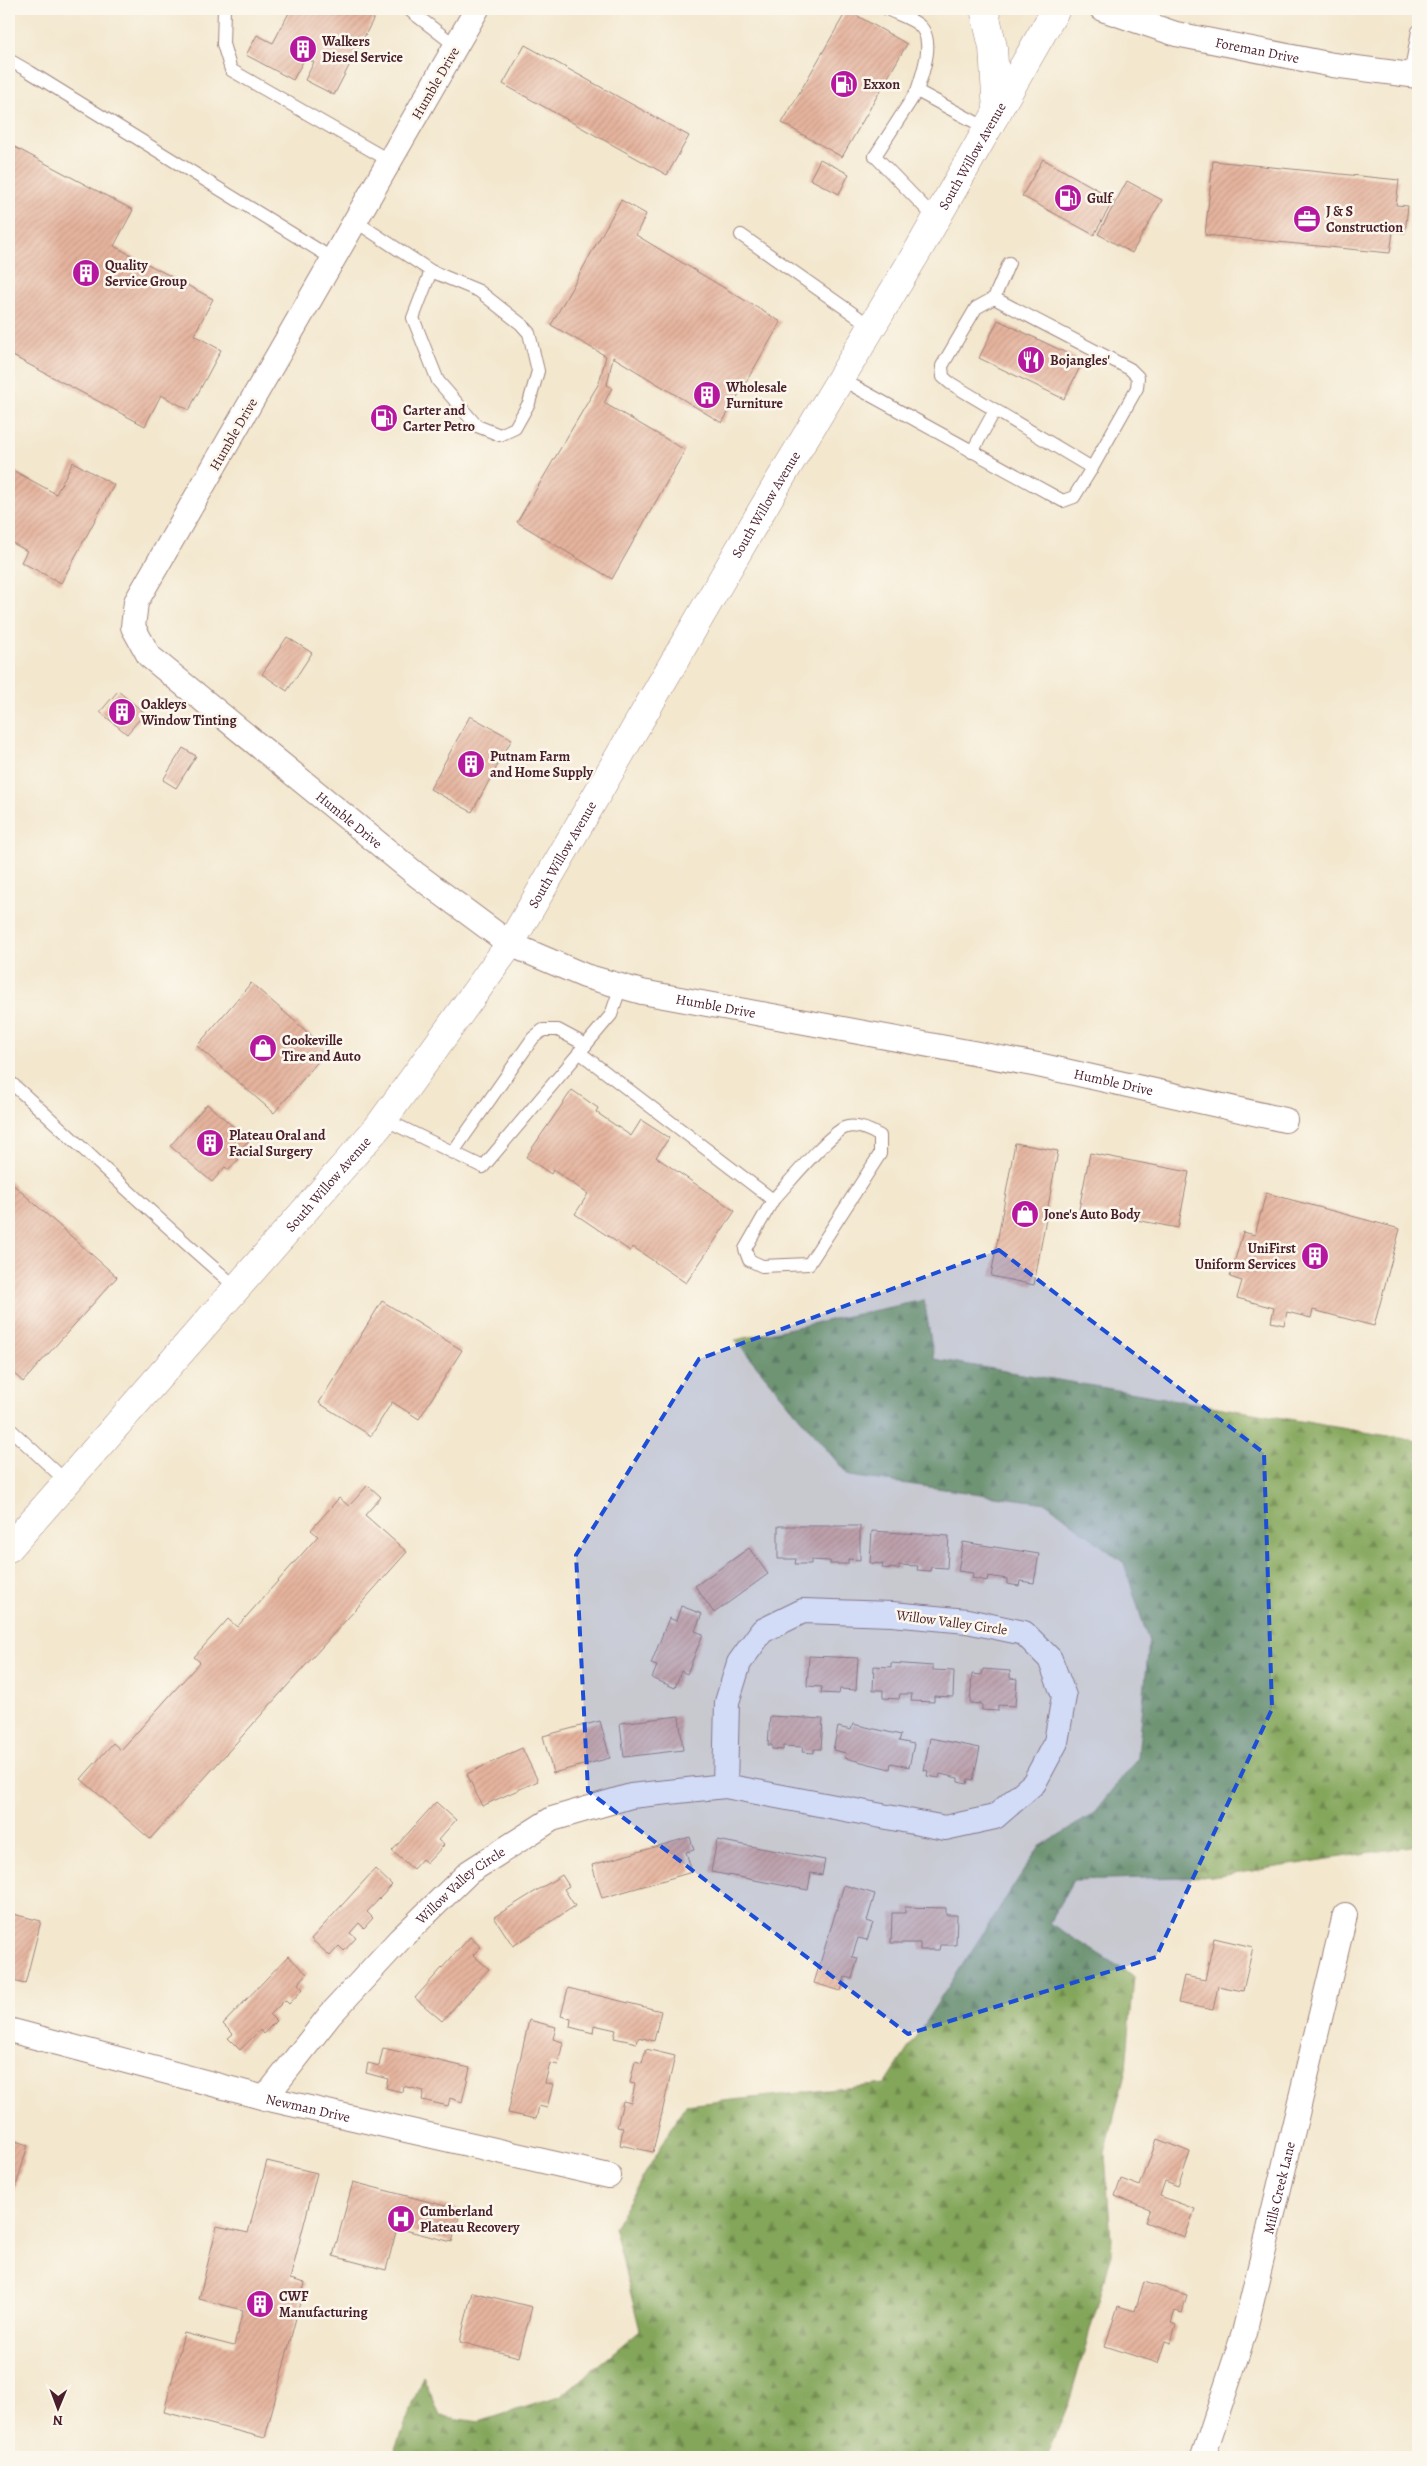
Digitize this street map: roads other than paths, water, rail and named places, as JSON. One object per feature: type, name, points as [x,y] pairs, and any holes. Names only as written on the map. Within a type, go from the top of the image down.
[{"type":"main road","points":[[984,9],[993,47],[992,121]]},
{"type":"main road","name":"South Willow Avenue","points":[[9,1548],[384,1119],[510,944],[936,219],[1056,9]]},
{"type":"street","name":"Humble Drive","points":[[477,9],[136,602],[133,627],[149,656],[417,875],[510,944],[585,976],[621,986],[717,1007],[1038,1066],[1285,1120]]},
{"type":"street","name":"Foreman Drive","points":[[1102,9],[1176,34],[1333,65],[1414,76]]},
{"type":"street","name":"Willow Valley Circle","points":[[265,2098],[330,2016],[400,1939],[469,1872],[552,1819],[631,1796],[725,1786],[945,1828],[995,1817],[1034,1783],[1056,1742],[1064,1696],[1050,1659],[1024,1632],[967,1621],[892,1614],[803,1611],[762,1631],[740,1664],[727,1702],[725,1786]]},
{"type":"street","name":"Mills Creek Lane","points":[[1203,2457],[1244,2333],[1345,1914]]},
{"type":"street","name":"Newman Drive","points":[[9,2030],[265,2098],[609,2176]]},
{"type":"lane","points":[[224,9],[223,44],[231,70],[390,161]]},
{"type":"lane","points":[[408,9],[456,46]]},
{"type":"lane","points":[[887,9],[921,27],[927,39],[926,59],[917,91],[875,156],[936,219]]},
{"type":"lane","points":[[1414,76],[1418,30]]},
{"type":"lane","points":[[9,60],[333,260]]},
{"type":"lane","points":[[917,91],[992,121]]},
{"type":"lane","points":[[355,221],[431,270],[479,292],[521,324],[529,333],[538,371],[529,404],[515,428],[500,435],[477,426],[438,381],[413,318],[431,270]]},
{"type":"lane","points":[[741,235],[872,328]]},
{"type":"lane","points":[[1008,263],[994,298],[976,308],[942,366],[943,376],[950,384],[1092,468]]},
{"type":"lane","points":[[841,379],[1063,501],[1074,497],[1137,388],[1138,377],[1130,369],[994,298]]},
{"type":"lane","points":[[972,452],[995,410]]},
{"type":"lane","points":[[384,1119],[483,1166],[611,1015],[621,986]]},
{"type":"lane","points":[[453,1152],[534,1038],[543,1030],[558,1030],[773,1200]]},
{"type":"lane","points":[[9,1081],[96,1158],[193,1251],[236,1287]]},
{"type":"lane","points":[[844,1128],[867,1128],[880,1136],[880,1154],[808,1264],[762,1266],[749,1260],[745,1250],[773,1200],[824,1145],[844,1128]]},
{"type":"lane","points":[[9,1428],[67,1482]]},
{"type":"place","name":"Walkers Diesel Service","points":[[303,49]]},
{"type":"place","name":"Exxon","points":[[844,84]]},
{"type":"place","name":"Gulf","points":[[1068,198]]},
{"type":"place","name":"J & S Construction","points":[[1307,219]]},
{"type":"place","name":"Quality Service Group","points":[[86,273]]},
{"type":"place","name":"Bojangles'","points":[[1031,360]]},
{"type":"place","name":"Wholesale Furniture","points":[[707,395]]},
{"type":"place","name":"Carter and Carter Petro","points":[[384,418]]},
{"type":"place","name":"Oakleys Window Tinting","points":[[122,712]]},
{"type":"place","name":"Putnam Farm and Home Supply","points":[[471,764]]},
{"type":"place","name":"Cookeville Tire and Auto","points":[[263,1048]]},
{"type":"place","name":"Plateau Oral and Facial Surgery","points":[[210,1143]]},
{"type":"place","name":"Jone's Auto Body","points":[[1025,1214]]},
{"type":"place","name":"UniFirst Uniform Services","points":[[1315,1256]]},
{"type":"place","name":"Cumberland Plateau Recovery","points":[[401,2219]]},
{"type":"place","name":"CWF Manufacturing","points":[[260,2304]]}]
